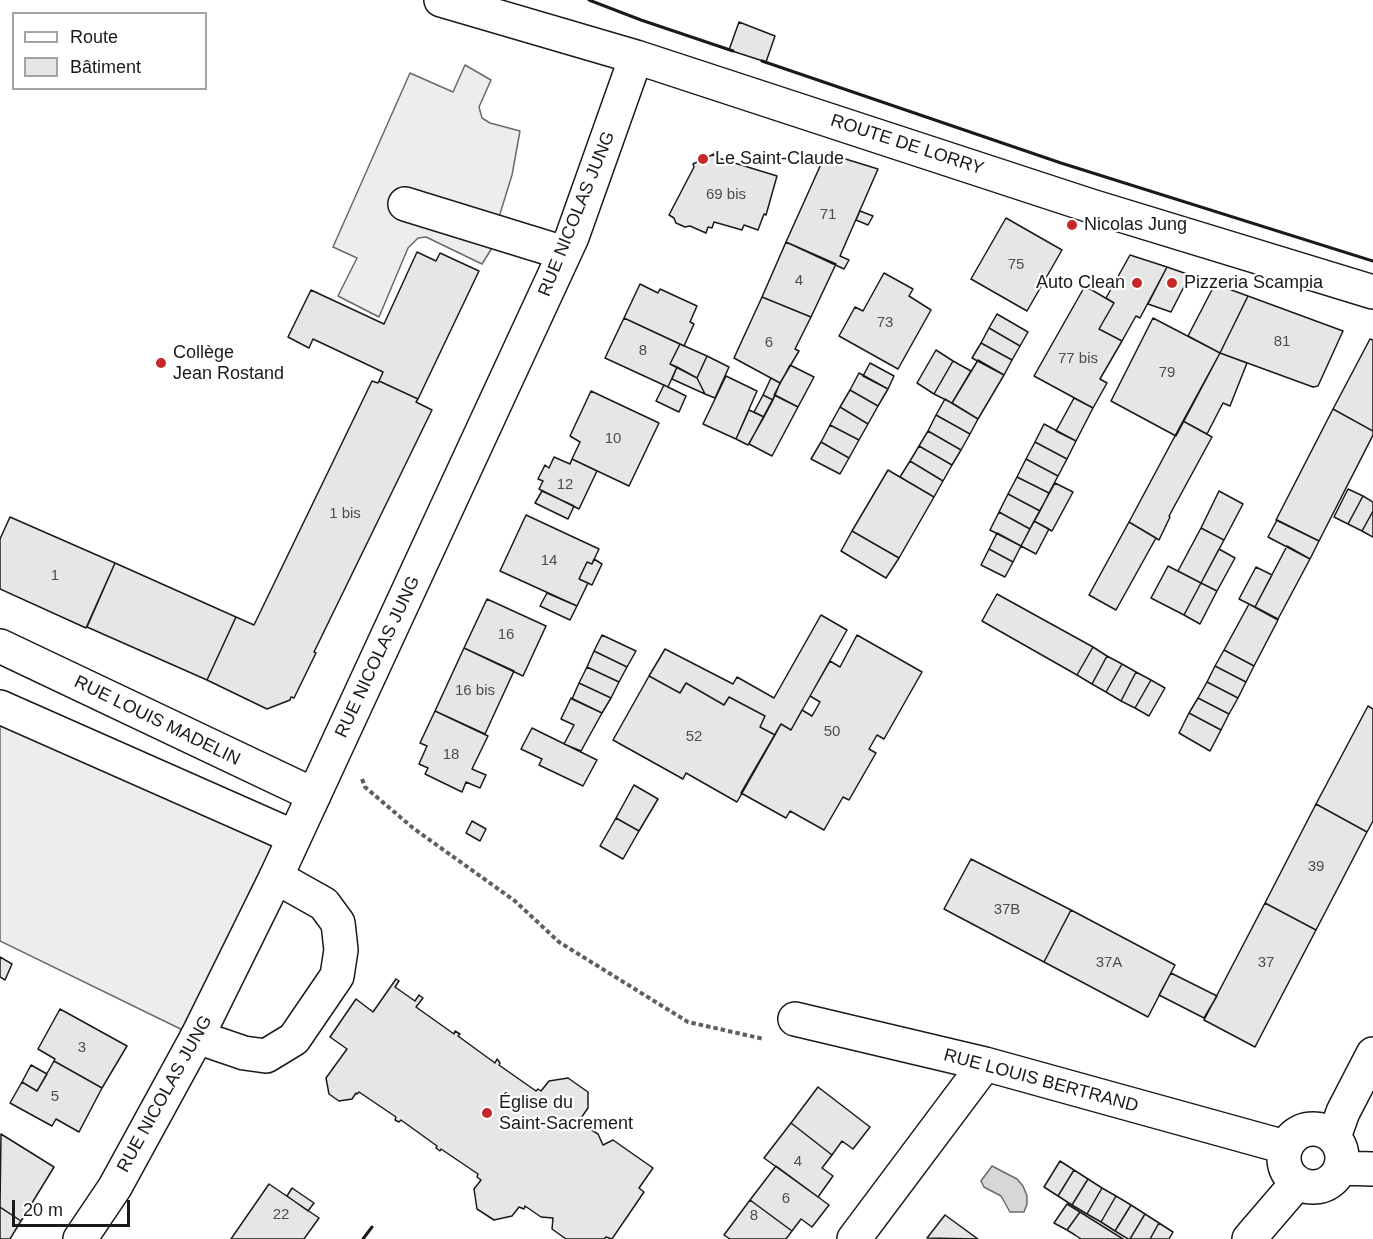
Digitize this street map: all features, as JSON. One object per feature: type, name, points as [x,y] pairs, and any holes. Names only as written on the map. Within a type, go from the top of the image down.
[{"type":"main road","name":"ROUTE DE LORRY","points":[[441,0],[636,57],[1091,206],[1373,292]]},
{"type":"main road","name":"RUE NICOLAS JUNG","points":[[80,1239],[115,1187],[197,1037],[276,877],[564,253],[636,57]]},
{"type":"main road","points":[[405,204],[564,253]]},
{"type":"main road","name":"RUE LOUIS MADELIN","points":[[0,646],[314,795]]},
{"type":"main road","points":[[0,707],[294,837]]},
{"type":"main road","points":[[197,1037],[244,1053],[266,1056],[294,1039],[337,976],[341,950],[338,923],[324,904],[276,877]]},
{"type":"main road","name":"RUE LOUIS BERTRAND","points":[[795,1019],[985,1064],[1285,1147]]},
{"type":"main road","points":[[1334,1137],[1343,1112],[1373,1054]]},
{"type":"main road","points":[[854,1239],[985,1064]]},
{"type":"main road","points":[[1307,1128],[1326,1131],[1334,1137],[1342,1151],[1341,1168],[1337,1176],[1323,1186],[1305,1186],[1297,1183],[1286,1170],[1285,1147],[1290,1139],[1307,1128]]},
{"type":"main road","points":[[1341,1168],[1373,1169]]},
{"type":"main road","points":[[1250,1239],[1297,1183]]},
{"type":"path","points":[[344,731],[365,787],[412,828],[515,901],[559,942],[688,1022],[762,1040],[795,1019]]},
{"type":"shaded area","points":[[465,65],[491,80],[479,107],[482,118],[490,123],[520,131],[512,175],[492,248],[482,264],[426,237],[418,238],[408,248],[379,317],[338,296],[357,258],[333,247],[410,73],[453,92]]},
{"type":"shaded area","points":[[0,707],[294,837],[197,1037],[0,941]]},
{"type":"shaded area","points":[[992,1166],[1017,1179],[1023,1186],[1027,1196],[1024,1212],[1010,1212],[1001,1196],[984,1187],[981,1181]]},
{"type":"building","points":[[739,22],[775,36],[766,62],[729,50]]},
{"type":"building","points":[[826,153],[878,169],[840,256],[849,260],[844,269],[786,242]]},
{"type":"building","points":[[714,154],[715,157],[777,176],[766,215],[764,214],[758,230],[744,225],[742,230],[714,222],[712,228],[708,227],[706,233],[676,223],[669,215],[694,167],[693,164]]},
{"type":"building","points":[[860,211],[873,216],[868,225],[856,220]]},
{"type":"building","points":[[1006,218],[1062,250],[1027,311],[971,279]]},
{"type":"building","points":[[786,242],[836,264],[811,317],[762,297]]},
{"type":"building","points":[[417,252],[436,261],[440,253],[479,271],[418,399],[379,381],[383,372],[313,339],[309,348],[288,337],[311,290],[384,324]]},
{"type":"building","name":"Auto Clean","points":[[1130,255],[1167,267],[1140,318],[1136,316],[1122,341],[1099,329],[1114,303],[1106,298]]},
{"type":"building","points":[[1167,267],[1190,275],[1171,312],[1148,304]]},
{"type":"building","points":[[884,273],[913,289],[909,296],[931,310],[898,369],[839,336],[855,307],[863,311]]},
{"type":"building","points":[[640,284],[658,293],[660,289],[697,306],[690,322],[694,324],[684,346],[624,318]]},
{"type":"building","points":[[1215,284],[1248,296],[1220,353],[1188,336]]},
{"type":"building","points":[[1085,286],[1114,303],[1099,329],[1122,341],[1100,379],[1107,383],[1093,408],[1034,376]]},
{"type":"building","points":[[1248,296],[1343,331],[1318,386],[1313,387],[1220,353]]},
{"type":"building","points":[[762,297],[811,317],[795,349],[799,351],[780,383],[734,358]]},
{"type":"building","points":[[997,314],[1028,332],[1020,346],[989,328]]},
{"type":"building","points":[[624,318],[680,344],[670,364],[677,367],[668,387],[605,358]]},
{"type":"building","points":[[1153,318],[1220,353],[1176,436],[1111,401]]},
{"type":"building","points":[[989,328],[1020,346],[1012,360],[981,343]]},
{"type":"building","points":[[1370,339],[1373,340],[1373,431],[1333,409]]},
{"type":"building","points":[[981,343],[1012,360],[1004,375],[972,358]]},
{"type":"building","points":[[680,344],[707,356],[697,378],[670,364]]},
{"type":"building","points":[[936,350],[953,361],[934,394],[917,383]]},
{"type":"building","points":[[1220,353],[1247,363],[1230,406],[1223,403],[1207,434],[1183,421]]},
{"type":"building","points":[[707,356],[729,367],[715,398],[705,394],[697,378]]},
{"type":"building","points":[[978,360],[1004,375],[978,419],[952,403]]},
{"type":"building","points":[[953,361],[971,371],[952,403],[934,394]]},
{"type":"building","points":[[870,363],[894,376],[888,389],[863,376]]},
{"type":"building","points":[[790,365],[814,377],[798,407],[774,395]]},
{"type":"building","points":[[677,367],[697,378],[705,394],[672,379]]},
{"type":"building","points":[[859,373],[888,389],[878,406],[850,390]]},
{"type":"building","points":[[726,376],[757,391],[736,439],[703,424]]},
{"type":"building","points":[[771,378],[780,383],[773,400],[763,395]]},
{"type":"building","points":[[372,381],[378,383],[379,381],[418,399],[416,402],[432,410],[314,652],[316,653],[294,698],[291,697],[290,700],[267,709],[207,680],[236,617],[254,625]]},
{"type":"building","points":[[664,385],[686,396],[679,412],[656,401]]},
{"type":"building","points":[[850,390],[878,406],[868,424],[840,407]]},
{"type":"building","points":[[591,391],[659,423],[629,486],[572,459],[580,442],[570,436]]},
{"type":"building","points":[[763,395],[773,400],[764,417],[754,412]]},
{"type":"building","points":[[775,395],[798,407],[772,456],[749,444]]},
{"type":"building","points":[[1074,398],[1093,408],[1076,441],[1056,431]]},
{"type":"building","points":[[945,399],[978,419],[970,434],[936,415]]},
{"type":"building","points":[[840,407],[868,424],[859,440],[830,425]]},
{"type":"building","points":[[1333,409],[1373,431],[1373,435],[1319,541],[1276,520]]},
{"type":"building","points":[[749,410],[764,417],[748,445],[736,439]]},
{"type":"building","points":[[936,415],[970,434],[961,450],[928,431]]},
{"type":"building","points":[[1183,421],[1212,437],[1169,516],[1159,540],[1129,522]]},
{"type":"building","points":[[1044,424],[1076,441],[1067,459],[1035,442]]},
{"type":"building","points":[[830,425],[859,440],[849,458],[821,442]]},
{"type":"building","points":[[928,431],[961,450],[952,465],[919,446]]},
{"type":"building","points":[[821,442],[849,458],[840,474],[811,459]]},
{"type":"building","points":[[1035,442],[1067,459],[1058,476],[1026,459]]},
{"type":"building","points":[[919,446],[952,465],[943,481],[910,461]]},
{"type":"building","points":[[554,457],[570,464],[572,459],[597,471],[579,509],[539,489],[543,481],[538,479],[545,465],[549,468]]},
{"type":"building","points":[[1026,459],[1058,476],[1049,493],[1017,477]]},
{"type":"building","points":[[910,461],[943,481],[934,497],[900,477]]},
{"type":"building","points":[[888,470],[934,497],[899,558],[852,531]]},
{"type":"building","points":[[1017,477],[1049,493],[1040,511],[1008,494]]},
{"type":"building","points":[[1055,483],[1073,492],[1052,531],[1034,521]]},
{"type":"building","points":[[1348,489],[1363,496],[1348,524],[1334,517]]},
{"type":"building","points":[[542,491],[574,506],[568,519],[535,503]]},
{"type":"building","points":[[1219,491],[1243,504],[1224,540],[1201,528]]},
{"type":"building","points":[[1008,494],[1040,511],[1030,529],[999,512]]},
{"type":"building","points":[[1363,496],[1373,502],[1373,511],[1362,531],[1348,524]]},
{"type":"building","points":[[1373,511],[1373,537],[1362,531]]},
{"type":"building","points":[[999,512],[1030,529],[1021,546],[990,530]]},
{"type":"building","points":[[526,515],[599,549],[592,564],[587,562],[579,579],[588,583],[577,606],[500,571]]},
{"type":"building","points":[[10,517],[115,563],[86,628],[0,589],[0,539]]},
{"type":"building","points":[[1277,520],[1319,541],[1310,559],[1268,537]]},
{"type":"building","points":[[1034,521],[1049,529],[1036,554],[1021,546]]},
{"type":"building","points":[[1129,522],[1156,538],[1116,610],[1089,595]]},
{"type":"building","points":[[1201,528],[1224,540],[1201,583],[1178,571]]},
{"type":"building","points":[[852,531],[899,558],[886,578],[841,551]]},
{"type":"building","points":[[997,533],[1021,546],[1013,562],[989,549]]},
{"type":"building","points":[[1287,546],[1310,559],[1278,619],[1255,607]]},
{"type":"building","points":[[989,549],[1013,562],[1005,577],[981,565]]},
{"type":"building","points":[[1219,549],[1235,558],[1217,591],[1201,583]]},
{"type":"building","points":[[594,559],[602,564],[592,585],[579,579],[587,562],[592,564]]},
{"type":"building","points":[[115,563],[236,617],[207,680],[87,627]]},
{"type":"building","points":[[1168,566],[1201,583],[1184,615],[1151,598]]},
{"type":"building","points":[[1256,567],[1272,575],[1255,607],[1239,599]]},
{"type":"building","points":[[1201,583],[1217,591],[1200,624],[1184,615]]},
{"type":"building","points":[[547,593],[577,606],[570,620],[540,606]]},
{"type":"building","points":[[997,594],[1093,647],[1077,675],[982,621]]},
{"type":"building","points":[[487,599],[546,626],[523,676],[464,648]]},
{"type":"building","points":[[1249,604],[1278,620],[1254,666],[1224,650]]},
{"type":"building","points":[[821,615],[847,630],[791,730],[781,724],[775,735],[760,727],[765,716],[729,697],[724,705],[686,683],[680,693],[649,676],[665,649],[733,684],[737,677],[774,698]]},
{"type":"building","points":[[602,635],[636,651],[627,667],[594,651]]},
{"type":"building","points":[[857,635],[922,672],[884,739],[877,735],[869,749],[876,753],[849,800],[843,797],[824,830],[790,811],[786,818],[741,793],[781,724],[791,730],[802,710],[812,716],[820,702],[810,696],[830,661],[840,667]]},
{"type":"building","points":[[1093,647],[1107,656],[1092,684],[1077,675]]},
{"type":"building","points":[[464,648],[514,671],[485,734],[435,711]]},
{"type":"building","points":[[1224,650],[1254,666],[1246,682],[1215,666]]},
{"type":"building","points":[[594,651],[627,667],[619,682],[587,667]]},
{"type":"building","points":[[1107,656],[1122,664],[1106,692],[1092,684]]},
{"type":"building","points":[[1122,664],[1136,672],[1121,701],[1106,692]]},
{"type":"building","points":[[1215,666],[1246,682],[1238,698],[1207,682]]},
{"type":"building","points":[[587,667],[619,682],[611,698],[579,683]]},
{"type":"building","points":[[1136,672],[1151,680],[1135,708],[1121,701]]},
{"type":"building","points":[[649,676],[680,693],[686,683],[724,705],[729,697],[765,716],[760,727],[775,735],[737,802],[686,773],[683,779],[613,740]]},
{"type":"building","points":[[1151,680],[1165,688],[1149,716],[1135,708]]},
{"type":"building","points":[[1207,682],[1238,698],[1229,714],[1198,698]]},
{"type":"building","points":[[579,683],[611,698],[602,713],[572,699]]},
{"type":"building","points":[[571,698],[602,713],[581,751],[564,744],[574,725],[561,719]]},
{"type":"building","points":[[1198,698],[1229,714],[1221,730],[1189,713]]},
{"type":"building","points":[[1368,706],[1373,709],[1373,821],[1367,832],[1316,804]]},
{"type":"building","points":[[435,711],[488,736],[472,769],[486,775],[480,788],[466,782],[462,792],[425,774],[428,768],[419,764],[427,746],[420,743]]},
{"type":"building","points":[[1189,713],[1221,730],[1210,751],[1179,733]]},
{"type":"building","points":[[532,728],[597,760],[583,786],[539,765],[542,759],[521,749]]},
{"type":"building","points":[[634,785],[658,799],[639,831],[616,818]]},
{"type":"building","points":[[1316,804],[1367,832],[1316,930],[1265,903]]},
{"type":"building","points":[[616,818],[639,831],[623,859],[600,846]]},
{"type":"building","points":[[472,821],[486,829],[480,841],[466,833]]},
{"type":"building","points":[[971,859],[1071,910],[1044,962],[944,909]]},
{"type":"building","points":[[1265,903],[1316,930],[1255,1047],[1204,1020]]},
{"type":"building","points":[[1071,910],[1175,965],[1148,1017],[1044,962]]},
{"type":"building","points":[[0,957],[12,964],[5,980],[0,977]]},
{"type":"building","points":[[1171,973],[1217,996],[1204,1018],[1159,995]]},
{"type":"building","name":"Église du Saint-Sacrement","points":[[396,979],[399,981],[395,987],[415,1001],[419,995],[423,998],[416,1007],[454,1034],[455,1031],[460,1034],[458,1036],[495,1063],[497,1059],[499,1065],[536,1091],[538,1089],[541,1091],[549,1081],[568,1078],[588,1092],[588,1108],[581,1118],[584,1121],[582,1124],[598,1134],[603,1145],[613,1140],[653,1168],[639,1188],[644,1192],[612,1239],[606,1237],[604,1239],[566,1239],[552,1229],[553,1218],[541,1217],[525,1206],[524,1209],[519,1207],[512,1216],[494,1220],[477,1209],[474,1189],[481,1180],[477,1177],[478,1174],[441,1149],[440,1151],[436,1148],[437,1146],[401,1120],[399,1122],[395,1120],[396,1117],[359,1092],[352,1099],[339,1101],[329,1094],[326,1078],[347,1049],[330,1037],[356,999],[373,1012]]},
{"type":"building","points":[[60,1009],[127,1046],[102,1088],[54,1061],[55,1059],[38,1049]]},
{"type":"building","points":[[54,1061],[102,1088],[79,1132],[56,1119],[52,1126],[10,1103],[22,1082],[37,1091]]},
{"type":"building","points":[[31,1065],[47,1074],[37,1091],[22,1082]]},
{"type":"building","points":[[818,1087],[870,1127],[853,1149],[842,1141],[832,1155],[791,1123]]},
{"type":"building","points":[[791,1123],[832,1155],[822,1168],[833,1176],[818,1197],[764,1158]]},
{"type":"building","points":[[1,1134],[54,1167],[21,1221],[0,1207]]},
{"type":"building","points":[[1060,1161],[1074,1170],[1058,1196],[1044,1187]]},
{"type":"building","points":[[776,1166],[829,1205],[812,1227],[801,1219],[792,1231],[750,1200]]},
{"type":"building","points":[[1074,1170],[1088,1179],[1072,1205],[1058,1196]]},
{"type":"building","points":[[1088,1179],[1102,1188],[1087,1214],[1072,1205]]},
{"type":"building","points":[[269,1184],[319,1218],[304,1239],[231,1239]]},
{"type":"building","points":[[292,1188],[314,1203],[308,1211],[287,1196]]},
{"type":"building","points":[[1102,1188],[1116,1196],[1101,1222],[1087,1214]]},
{"type":"building","points":[[1116,1196],[1131,1205],[1115,1231],[1101,1222]]},
{"type":"building","points":[[750,1200],[792,1231],[786,1239],[730,1239],[724,1235]]},
{"type":"building","points":[[1067,1204],[1080,1212],[1067,1230],[1054,1223]]},
{"type":"building","points":[[1131,1205],[1145,1214],[1128,1239],[1115,1231]]},
{"type":"building","points":[[0,1207],[21,1221],[10,1239],[0,1239]]},
{"type":"building","points":[[1080,1212],[1123,1239],[1081,1239],[1067,1230]]},
{"type":"building","points":[[1145,1214],[1159,1223],[1150,1239],[1130,1239]]},
{"type":"building","points":[[945,1215],[978,1239],[927,1238]]},
{"type":"building","points":[[1159,1223],[1173,1232],[1169,1239],[1150,1239]]},
{"type":"wall","points":[[589,0],[733,51]]},
{"type":"wall","points":[[762,61],[1061,163],[1373,261]]},
{"type":"wall","points":[[363,1239],[372,1227]]},
{"type":"place","name":"Le Saint-Claude","points":[[703,159]]},
{"type":"place","name":"Nicolas Jung","points":[[1072,225]]},
{"type":"place","name":"Auto Clean","points":[[1137,283]]},
{"type":"place","name":"Pizzeria Scampia","points":[[1172,283]]},
{"type":"place","name":"Collège Jean Rostand","points":[[161,363]]},
{"type":"place","name":"Église du Saint-Sacrement","points":[[487,1113]]}]
